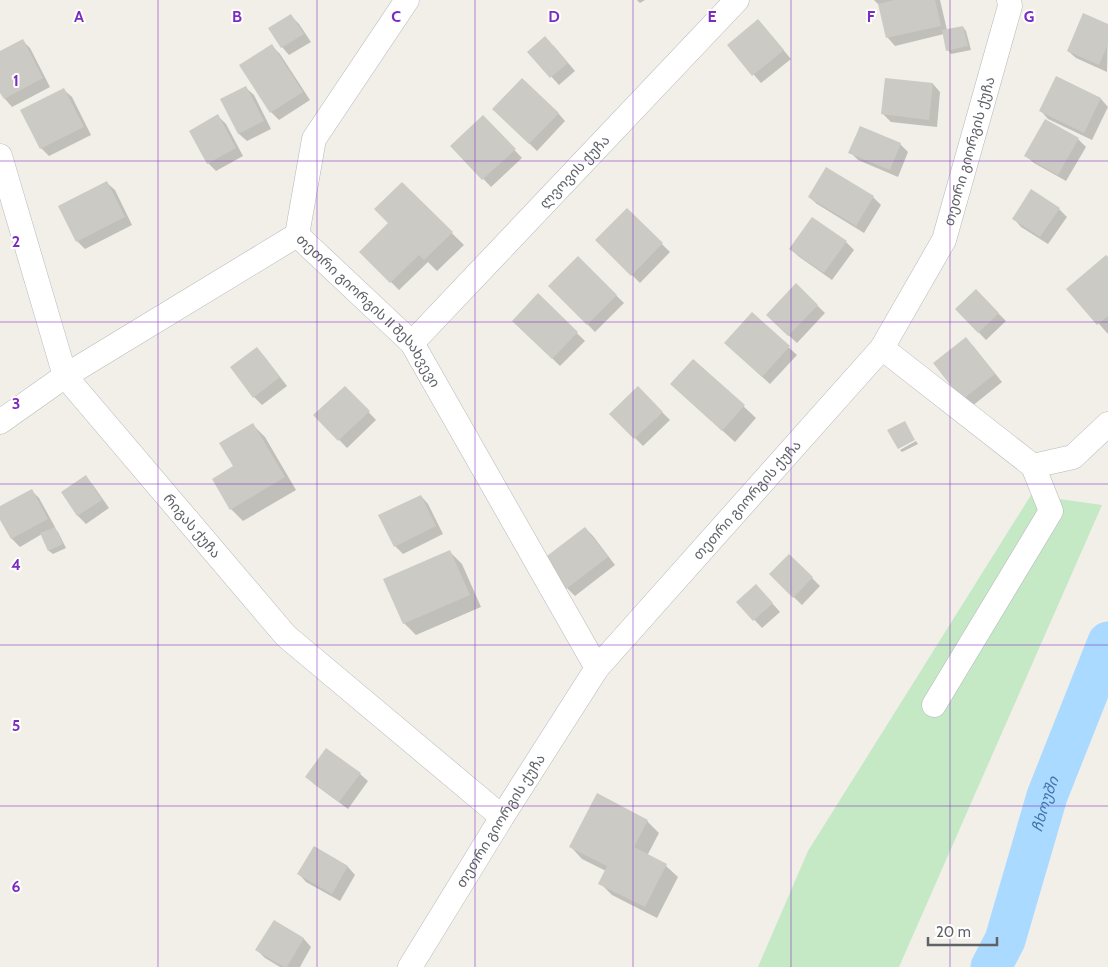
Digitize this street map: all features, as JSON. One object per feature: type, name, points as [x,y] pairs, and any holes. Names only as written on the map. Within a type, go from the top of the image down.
[{"type":"street","points":[[297,235],[314,139],[407,0]]},
{"type":"street","name":"ლვოვის ქუჩა","points":[[412,343],[737,0]]},
{"type":"street","name":"თეთრი გიორგის ქუჩა","points":[[410,967],[502,817],[597,668],[882,348],[944,240],[1010,6],[1009,0]]},
{"type":"street","name":"რიგას ქუჩა","points":[[0,156],[65,376],[286,636],[502,817]]},
{"type":"street","name":"თეთრი გიორგის II შესახვევი","points":[[0,422],[65,376],[297,235],[412,343],[597,668]]},
{"type":"street","points":[[882,348],[1033,466],[1051,512],[934,705]]},
{"type":"street","points":[[1033,466],[1072,457],[1108,424]]},
{"type":"green space","points":[[1031,495],[1102,505],[899,967],[758,967],[808,851]]},
{"type":"building","points":[[894,0],[935,0],[941,26],[886,38],[878,4]]},
{"type":"building","points":[[1083,13],[1108,24],[1108,44],[1099,65],[1067,51]]},
{"type":"building","points":[[291,14],[304,34],[281,48],[268,28]]},
{"type":"building","points":[[758,19],[784,50],[752,76],[727,45]]},
{"type":"building","points":[[963,26],[968,46],[946,51],[942,30]]},
{"type":"building","points":[[545,36],[568,63],[550,78],[527,52]]},
{"type":"building","points":[[23,39],[43,78],[4,99],[0,93],[0,51]]},
{"type":"building","points":[[272,44],[303,92],[270,113],[239,65]]},
{"type":"building","points":[[1056,76],[1101,98],[1084,133],[1039,111]]},
{"type":"building","points":[[522,78],[559,113],[529,144],[492,109]]},
{"type":"building","points":[[885,78],[933,83],[929,120],[881,114]]},
{"type":"building","points":[[246,86],[264,121],[238,134],[220,99]]},
{"type":"building","points":[[64,88],[84,127],[40,149],[20,110]]},
{"type":"building","points":[[218,114],[236,148],[207,164],[189,131]]},
{"type":"building","points":[[483,115],[516,149],[482,180],[450,146]]},
{"type":"building","points":[[1045,119],[1079,138],[1058,175],[1024,156]]},
{"type":"building","points":[[860,126],[901,143],[890,170],[848,153]]},
{"type":"building","points":[[826,167],[874,196],[856,226],[808,197]]},
{"type":"building","points":[[107,181],[125,217],[76,242],[58,206]]},
{"type":"building","points":[[402,182],[453,232],[424,260],[419,255],[390,283],[359,252],[388,223],[374,209]]},
{"type":"building","points":[[1031,189],[1060,208],[1040,237],[1012,219]]},
{"type":"building","points":[[627,208],[663,243],[631,276],[595,240]]},
{"type":"building","points":[[812,217],[847,241],[824,273],[789,249]]},
{"type":"building","points":[[1106,255],[1108,257],[1108,316],[1097,325],[1066,289]]},
{"type":"building","points":[[578,256],[617,295],[587,325],[548,286]]},
{"type":"building","points":[[796,283],[818,305],[788,336],[766,315]]},
{"type":"building","points":[[976,289],[999,313],[978,333],[955,309]]},
{"type":"building","points":[[538,293],[578,332],[552,359],[512,321]]},
{"type":"building","points":[[752,312],[790,346],[762,377],[724,343]]},
{"type":"building","points":[[966,337],[995,374],[962,400],[933,363]]},
{"type":"building","points":[[257,347],[280,377],[253,398],[230,367]]},
{"type":"building","points":[[693,359],[745,405],[722,431],[670,384]]},
{"type":"building","points":[[345,386],[370,411],[338,441],[313,415]]},
{"type":"building","points":[[638,386],[663,412],[634,439],[609,414]]},
{"type":"building","points":[[905,421],[915,440],[898,449],[887,430]]},
{"type":"building","points":[[253,423],[285,477],[230,510],[212,479],[233,466],[219,443]]},
{"type":"building","points":[[86,475],[102,500],[77,516],[61,492]]},
{"type":"building","points":[[32,489],[48,519],[11,539],[0,520],[0,506]]},
{"type":"building","points":[[421,495],[436,526],[394,547],[378,515]]},
{"type":"building","points":[[55,527],[63,544],[48,551],[40,533]]},
{"type":"building","points":[[585,527],[608,557],[566,589],[543,559]]},
{"type":"building","points":[[450,550],[470,595],[403,624],[383,579]]},
{"type":"building","points":[[789,554],[813,577],[793,598],[769,574]]},
{"type":"building","points":[[756,584],[773,603],[753,621],[736,602]]},
{"type":"building","points":[[326,748],[361,773],[339,802],[305,777]]},
{"type":"building","points":[[597,793],[648,820],[634,847],[667,864],[645,907],[598,884],[607,866],[569,847]]},
{"type":"building","points":[[314,846],[348,866],[332,894],[297,874]]},
{"type":"building","points":[[274,920],[304,938],[287,967],[255,950]]},
{"type":"waterway","name":"ჩხოუში","points":[[991,967],[1005,940],[1047,796],[1108,642]]}]
